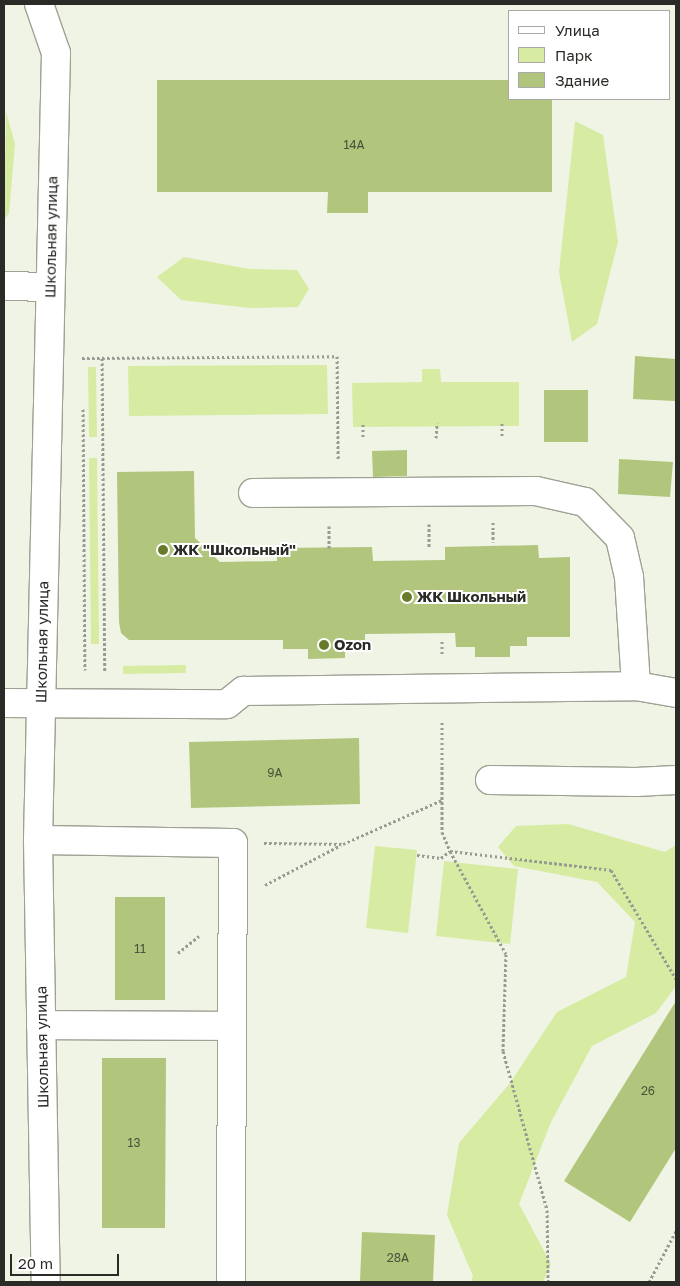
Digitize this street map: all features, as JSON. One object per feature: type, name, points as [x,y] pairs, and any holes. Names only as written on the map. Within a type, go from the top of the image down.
[{"type":"street","name":"Школьная улица","points":[[40,4],[56,53],[38,840],[46,1282]]},
{"type":"street","points":[[4,286],[50,286]]},
{"type":"street","points":[[254,493],[536,491],[585,502],[620,538],[629,577],[636,686]]},
{"type":"street","points":[[4,703],[227,704],[243,691],[636,686],[676,693]]},
{"type":"street","points":[[490,780],[636,782],[676,780]]},
{"type":"street","points":[[38,840],[233,843],[231,1282]]},
{"type":"street","points":[[41,1024],[232,1026]]},
{"type":"path","points":[[49,358],[337,356],[338,492]]},
{"type":"path","points":[[83,358],[83,368]]},
{"type":"path","points":[[102,358],[106,681]]},
{"type":"path","points":[[83,407],[85,680]]},
{"type":"path","points":[[436,438],[437,423]]},
{"type":"path","points":[[502,423],[502,437]]},
{"type":"path","points":[[363,424],[363,438]]},
{"type":"path","points":[[429,518],[429,548]]},
{"type":"path","points":[[329,519],[329,548]]},
{"type":"path","points":[[442,739],[442,832],[450,851],[506,954],[503,1051],[547,1210],[548,1282]]},
{"type":"path","points":[[233,843],[342,844],[442,800]]},
{"type":"path","points":[[417,855],[441,858],[450,851],[611,870],[676,979]]},
{"type":"path","points":[[649,1282],[676,1231]]},
{"type":"green space","points":[[6,112],[15,144],[9,213],[4,220]]},
{"type":"green space","points":[[575,121],[603,135],[618,242],[597,324],[572,342],[559,272]]},
{"type":"green space","points":[[184,257],[249,269],[297,270],[309,289],[298,307],[249,308],[181,300],[157,277]]},
{"type":"green space","points":[[327,365],[328,414],[129,416],[128,366]]},
{"type":"green space","points":[[88,367],[96,367],[97,437],[89,437]]},
{"type":"green space","points":[[422,369],[440,369],[441,382],[519,382],[519,426],[353,427],[352,383],[422,382]]},
{"type":"green space","points":[[89,458],[97,458],[99,644],[91,644]]},
{"type":"green space","points":[[186,665],[186,673],[123,674],[123,666]]},
{"type":"green space","points":[[568,824],[665,852],[676,845],[676,986],[656,1013],[592,1046],[551,1122],[519,1204],[551,1264],[543,1282],[471,1282],[473,1276],[447,1215],[459,1143],[510,1083],[557,1012],[626,977],[635,922],[597,882],[514,866],[498,847],[516,826]]},
{"type":"green space","points":[[375,846],[417,850],[408,933],[366,928]]},
{"type":"green space","points":[[444,861],[518,869],[510,944],[436,936]]},
{"type":"building","points":[[157,80],[508,80],[508,100],[552,100],[552,192],[368,192],[368,213],[327,213],[328,192],[157,192]]},
{"type":"building","points":[[635,356],[676,359],[675,401],[633,399]]},
{"type":"building","points":[[544,390],[588,390],[588,442],[544,442]]},
{"type":"building","points":[[407,450],[407,476],[373,477],[372,451]]},
{"type":"building","points":[[619,459],[673,462],[670,497],[618,494]]},
{"type":"building","name":"ЖК Школьный","points":[[194,471],[195,538],[220,562],[277,561],[277,548],[372,547],[373,561],[445,560],[445,547],[538,545],[539,558],[570,557],[570,637],[527,637],[527,646],[510,646],[510,657],[475,657],[475,647],[456,647],[455,633],[365,634],[365,647],[345,647],[345,658],[308,659],[308,649],[283,649],[283,640],[129,640],[121,633],[119,622],[117,472]]},
{"type":"building","points":[[359,738],[360,804],[191,808],[189,742]]},
{"type":"building","points":[[115,897],[165,897],[165,1000],[115,1000]]},
{"type":"building","points":[[676,1001],[676,1148],[630,1222],[564,1181]]},
{"type":"building","points":[[102,1058],[166,1058],[165,1228],[102,1228]]},
{"type":"building","points":[[362,1232],[435,1235],[433,1282],[360,1282]]},
{"type":"place","name":"ЖК \"Школьный\"","points":[[163,550]]},
{"type":"place","name":"ЖК Школьный","points":[[407,597]]},
{"type":"place","name":"Ozon","points":[[324,645]]}]
